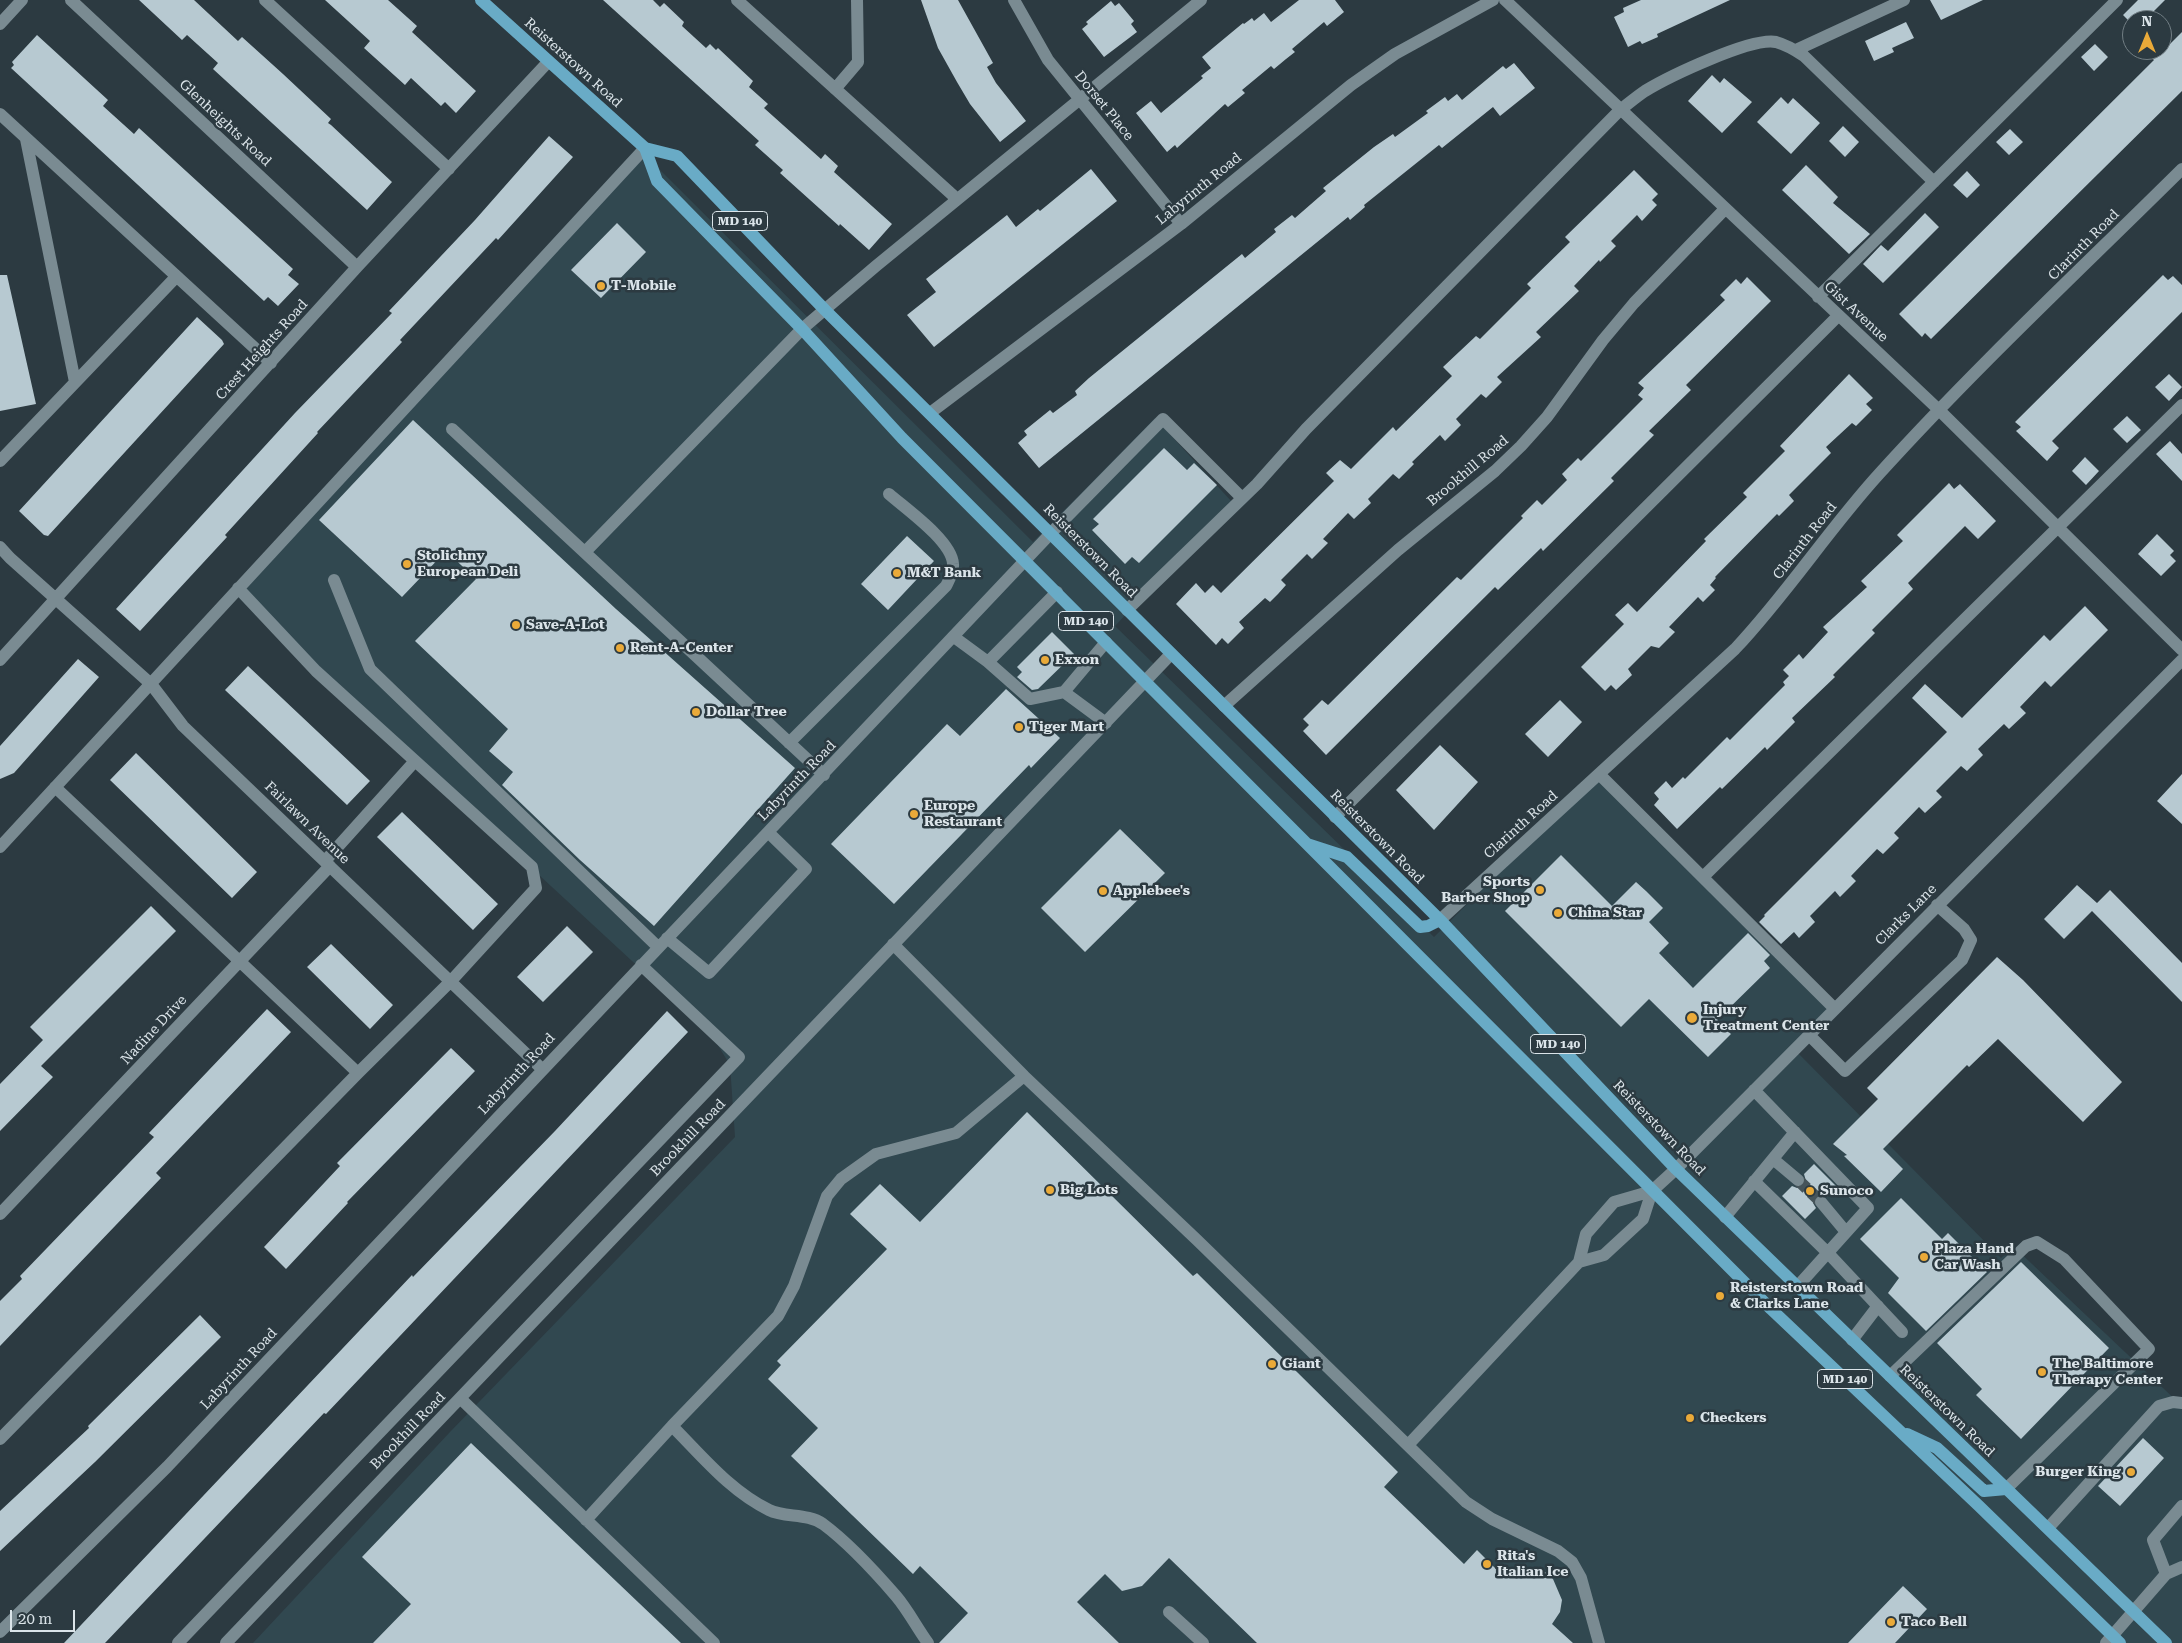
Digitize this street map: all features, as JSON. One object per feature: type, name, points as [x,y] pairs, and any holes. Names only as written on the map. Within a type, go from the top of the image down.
[{"type":"main road","name":"Reisterstown Road","points":[[481,0],[645,148],[677,156],[825,310],[1052,532],[1127,610],[1440,920],[1676,1169],[2166,1643]]},
{"type":"main road","name":"Reisterstown Road","points":[[645,148],[657,180],[802,329],[902,438],[1652,1191],[1896,1429],[1979,1506],[2113,1641]]},
{"type":"main road","points":[[1307,844],[1347,857],[1420,927],[1440,920]]},
{"type":"main road","points":[[1896,1429],[1937,1448],[1984,1492],[2006,1489]]},
{"type":"street","points":[[0,24],[22,0]]},
{"type":"street","name":"Glenheights Road","points":[[71,0],[357,267]]},
{"type":"street","points":[[265,0],[449,169]]},
{"type":"street","points":[[737,0],[957,199]]},
{"type":"street","points":[[835,89],[858,62],[857,0]]},
{"type":"street","name":"Dorset Place","points":[[1014,0],[1048,60],[1181,224]]},
{"type":"street","points":[[585,552],[802,329],[957,199],[1080,100],[1184,6],[1201,0]]},
{"type":"street","name":"Labyrinth Road","points":[[930,413],[1181,224],[1352,85],[1394,54],[1493,0]]},
{"type":"street","name":"Gist Avenue","points":[[1505,0],[1724,210],[1939,410],[2182,650]]},
{"type":"street","points":[[1796,50],[1904,0]]},
{"type":"street","points":[[1818,297],[2117,0]]},
{"type":"street","points":[[1127,610],[1242,498],[1306,429],[1620,110],[1645,91],[1729,51],[1753,44],[1775,42],[1796,50],[1934,182]]},
{"type":"street","name":"Crest Heights Road","points":[[0,660],[357,267],[548,62]]},
{"type":"street","points":[[0,114],[176,278],[271,363]]},
{"type":"street","points":[[26,139],[75,382]]},
{"type":"street","points":[[0,847],[645,148]]},
{"type":"street","name":"Clarinth Road","points":[[1440,920],[1735,649],[1762,620],[1850,507],[1939,410],[2182,169]]},
{"type":"street","name":"Brookhill Road","points":[[1224,706],[1398,550],[1474,489],[1521,446],[1547,417],[1603,340],[1634,303],[1724,210]]},
{"type":"street","points":[[0,461],[176,278]]},
{"type":"street","points":[[1335,816],[1838,316]]},
{"type":"street","points":[[1703,878],[2182,405]]},
{"type":"street","name":"Labyrinth Road","points":[[0,1632],[167,1467],[662,942],[824,776],[1052,532],[1163,420],[1242,498]]},
{"type":"street","points":[[452,429],[824,776]]},
{"type":"street","points":[[790,743],[946,586],[952,576],[953,565],[945,545],[888,494]]},
{"type":"street","name":"Fairlawn Avenue","points":[[0,547],[151,684],[183,726],[542,1069]]},
{"type":"street","points":[[334,580],[370,669],[662,942],[709,973],[806,869],[769,833]]},
{"type":"street","points":[[0,1439],[358,1073],[451,981],[536,888],[532,867],[316,671],[238,588]]},
{"type":"street","points":[[988,662],[1057,592]]},
{"type":"street","points":[[954,637],[988,662],[1030,700],[1064,692],[1106,642]]},
{"type":"street","name":"Brookhill Road","points":[[226,1643],[1171,654]]},
{"type":"street","name":"Clarks Lane","points":[[1652,1191],[2182,660]]},
{"type":"street","points":[[1064,692],[1106,723]]},
{"type":"street","name":"Nadine Drive","points":[[0,1214],[239,962],[328,864],[415,761]]},
{"type":"street","points":[[1600,775],[1834,1009]]},
{"type":"street","points":[[55,787],[358,1073]]},
{"type":"street","points":[[1808,1035],[1845,1071],[1962,960],[1970,940],[1964,929],[1938,905]]},
{"type":"street","points":[[893,944],[1024,1076],[1409,1444],[1466,1502],[1492,1519],[1558,1551],[1572,1562],[1581,1578],[1599,1643]]},
{"type":"street","points":[[178,1643],[739,1057],[641,965]]},
{"type":"street","points":[[586,1520],[672,1426],[778,1316],[794,1286],[827,1196],[841,1179],[876,1154],[956,1133],[1024,1076]]},
{"type":"street","points":[[1754,1090],[1868,1208],[1797,1287]]},
{"type":"street","points":[[1725,1216],[1795,1132]]},
{"type":"street","points":[[1773,1158],[1798,1180]]},
{"type":"street","points":[[1754,1181],[1828,1252],[1902,1332]]},
{"type":"street","points":[[1579,1262],[1604,1255],[1644,1219],[1652,1191]]},
{"type":"street","points":[[1409,1444],[1579,1262],[1586,1234],[1614,1202],[1652,1191]]},
{"type":"street","points":[[1821,1202],[1846,1232]]},
{"type":"street","points":[[1890,1376],[2026,1246],[2036,1242],[2064,1259],[2149,1349],[2006,1489]]},
{"type":"street","points":[[1852,1340],[1878,1306]]},
{"type":"street","points":[[460,1399],[714,1643]]},
{"type":"street","points":[[2048,1528],[2159,1406],[2173,1402],[2182,1403]]},
{"type":"street","points":[[672,1426],[733,1488],[770,1511],[788,1517],[804,1517],[821,1523],[834,1533],[897,1597],[928,1643]]},
{"type":"street","points":[[2166,1574],[2153,1540],[2182,1506]]},
{"type":"street","points":[[2113,1641],[2166,1574],[2182,1567]]},
{"type":"street","points":[[1169,1612],[1203,1643]]},
{"type":"shaded area","points":[[642,152],[1033,542],[1155,418],[1232,502],[1115,626],[1434,937],[1599,773],[1833,1009],[1794,1049],[2001,1258],[2013,1246],[2182,1406],[2182,1643],[253,1643],[450,1432],[735,1137],[730,1065],[711,1034],[235,594]]},
{"type":"building","points":[[139,0],[194,0],[238,41],[242,37],[283,74],[331,119],[328,123],[392,182],[367,210],[213,69],[218,63],[187,35],[182,40]]},
{"type":"building","points":[[325,0],[388,0],[417,26],[412,32],[476,91],[456,113],[445,102],[441,106],[411,78],[405,85],[364,48],[370,41]]},
{"type":"building","points":[[603,0],[653,0],[660,7],[664,3],[684,22],[682,26],[706,48],[710,44],[716,50],[718,48],[753,81],[749,87],[768,104],[764,108],[821,159],[825,154],[838,166],[834,172],[892,224],[869,250],[780,173],[783,170],[755,145],[759,141]]},
{"type":"building","points":[[921,0],[958,0],[993,63],[987,67],[996,83],[1026,121],[1000,142],[970,104],[938,48]]},
{"type":"building","points":[[1299,0],[1335,0],[1344,12],[1327,26],[1324,22],[1292,49],[1295,52],[1274,69],[1271,66],[1242,90],[1245,93],[1228,107],[1225,104],[1177,148],[1175,145],[1167,152],[1136,113],[1151,101],[1161,113],[1203,78],[1201,76],[1211,68],[1202,57],[1243,23],[1252,18],[1254,21],[1264,13],[1271,22]]},
{"type":"building","points":[[1641,0],[1730,0],[1657,34],[1658,37],[1642,44],[1640,41],[1628,47],[1614,17],[1624,12],[1623,8]]},
{"type":"building","points":[[1930,0],[1983,0],[1941,20]]},
{"type":"building","points":[[2138,0],[2165,0],[2155,10],[2128,10]]},
{"type":"building","points":[[1111,1],[1115,6],[1119,3],[1134,21],[1131,24],[1137,32],[1104,57],[1082,29],[1088,24],[1086,22]]},
{"type":"building","points":[[1906,22],[1914,38],[1892,48],[1894,52],[1874,61],[1865,41]]},
{"type":"building","points":[[2182,32],[2182,91],[1931,339],[1925,333],[1922,337],[1899,314],[2154,60],[2172,60],[2172,42]]},
{"type":"building","points":[[37,35],[108,100],[103,106],[134,134],[139,128],[293,269],[288,275],[299,284],[278,306],[268,297],[264,301],[11,68],[14,65],[12,62]]},
{"type":"building","points":[[2095,44],[2108,57],[2094,71],[2081,57]]},
{"type":"building","points":[[1514,63],[1535,88],[1500,116],[1493,107],[1442,148],[1439,145],[1364,205],[1365,207],[1350,220],[1348,217],[1039,468],[1018,443],[1027,435],[1024,431],[1050,410],[1053,413],[1077,395],[1075,391],[1089,378],[1242,254],[1245,258],[1276,232],[1274,229],[1292,215],[1295,218],[1326,191],[1323,188],[1374,147],[1393,134],[1395,137],[1428,113],[1426,111],[1445,97],[1448,101],[1457,94],[1462,100],[1503,66],[1506,69]]},
{"type":"building","points":[[1712,75],[1720,83],[1724,78],[1752,102],[1722,133],[1688,101]]},
{"type":"building","points":[[1781,97],[1788,104],[1793,98],[1820,123],[1791,154],[1757,122]]},
{"type":"building","points":[[1843,126],[1859,142],[1845,157],[1829,141]]},
{"type":"building","points":[[2010,129],[2023,142],[2009,155],[1996,142]]},
{"type":"building","points":[[549,136],[573,157],[498,240],[496,238],[400,340],[402,342],[317,432],[225,535],[227,537],[140,631],[116,609],[295,413],[392,313],[389,311],[475,220]]},
{"type":"building","points":[[1806,165],[1838,197],[1833,203],[1870,234],[1849,254],[1782,190]]},
{"type":"building","points":[[1091,169],[1117,201],[934,347],[907,315],[936,292],[926,279],[1007,215],[1016,227],[1038,209],[1040,211]]},
{"type":"building","points":[[1634,170],[1658,194],[1652,200],[1657,205],[1642,221],[1637,215],[1611,241],[1616,246],[1600,262],[1599,260],[1574,286],[1579,291],[1536,332],[1541,337],[1497,377],[1502,382],[1486,398],[1481,394],[1456,419],[1461,425],[1445,441],[1440,435],[1412,462],[1414,464],[1399,479],[1393,474],[1368,499],[1371,503],[1354,519],[1348,513],[1323,539],[1328,543],[1312,559],[1307,554],[1281,580],[1286,585],[1270,602],[1265,598],[1239,622],[1244,628],[1228,644],[1222,638],[1216,645],[1176,604],[1196,583],[1205,593],[1213,585],[1221,593],[1334,481],[1326,473],[1340,460],[1351,469],[1393,427],[1396,431],[1452,376],[1443,367],[1476,336],[1480,339],[1531,288],[1527,284],[1570,242],[1565,237]]},
{"type":"building","points":[[1967,171],[1980,185],[1967,198],[1953,185]]},
{"type":"building","points":[[1925,213],[1939,227],[1883,283],[1863,264],[1881,245],[1888,251]]},
{"type":"building","points":[[617,223],[646,252],[601,298],[571,270]]},
{"type":"building","points":[[0,275],[7,275],[36,404],[0,411]]},
{"type":"building","points":[[2163,275],[2168,280],[2173,276],[2182,285],[2182,312],[2052,441],[2059,448],[2047,461],[2016,431],[2021,427],[2015,422]]},
{"type":"building","points":[[1747,277],[1771,301],[1686,385],[1691,390],[1649,431],[1654,435],[1611,478],[1614,481],[1543,551],[1541,548],[1498,590],[1495,587],[1326,755],[1303,731],[1309,725],[1303,719],[1322,700],[1328,705],[1457,577],[1461,580],[1523,518],[1521,516],[1537,500],[1542,505],[1567,480],[1562,474],[1578,458],[1581,461],[1643,399],[1638,395],[1644,388],[1638,383],[1725,300],[1720,295],[1736,279],[1741,284]]},
{"type":"building","points":[[197,317],[224,344],[48,536],[44,535],[19,511]]},
{"type":"building","points":[[1849,374],[1873,398],[1866,404],[1872,410],[1856,426],[1852,423],[1826,447],[1831,453],[1789,495],[1794,501],[1779,516],[1777,514],[1715,577],[1710,585],[1715,590],[1703,602],[1698,597],[1669,627],[1675,632],[1659,648],[1651,646],[1628,669],[1632,675],[1616,690],[1611,685],[1605,691],[1581,667],[1624,624],[1615,615],[1628,603],[1637,612],[1706,541],[1704,539],[1747,497],[1743,493],[1785,451],[1780,446]]},
{"type":"building","points":[[2169,374],[2182,387],[2169,401],[2155,387]]},
{"type":"building","points":[[2127,416],[2141,430],[2127,443],[2113,429]]},
{"type":"building","points":[[413,420],[616,609],[795,768],[654,926],[580,860],[502,785],[513,772],[489,751],[508,729],[415,641],[476,579],[446,551],[402,597],[319,520]]},
{"type":"building","points":[[2170,441],[2182,454],[2182,481],[2156,454]]},
{"type":"building","points":[[1164,448],[1187,470],[1194,463],[1217,485],[1139,563],[1132,557],[1125,564],[1092,530],[1099,524],[1093,519]]},
{"type":"building","points":[[2085,457],[2099,471],[2086,485],[2072,471]]},
{"type":"building","points":[[1949,483],[1954,489],[1960,484],[1996,521],[1978,539],[1965,526],[1908,583],[1913,589],[1872,630],[1875,633],[1833,675],[1835,677],[1792,718],[1795,722],[1767,750],[1765,747],[1722,789],[1720,787],[1677,829],[1654,805],[1659,799],[1654,793],[1666,781],[1672,788],[1683,777],[1685,779],[1727,737],[1730,740],[1785,685],[1783,682],[1789,676],[1783,670],[1799,654],[1803,659],[1828,632],[1823,627],[1867,587],[1861,581],[1903,541],[1897,535]]},
{"type":"building","points":[[2157,534],[2174,551],[2170,555],[2176,561],[2161,576],[2138,554]]},
{"type":"building","name":"M&T Bank","points":[[907,536],[934,561],[888,610],[861,584]]},
{"type":"building","points":[[2085,606],[2108,630],[2051,687],[2045,681],[2020,707],[2026,713],[2009,729],[2004,724],[1978,749],[1983,755],[1967,771],[1961,766],[1936,791],[1942,797],[1925,813],[1919,807],[1894,833],[1899,838],[1883,854],[1877,849],[1851,876],[1856,881],[1840,897],[1835,891],[1810,916],[1815,922],[1799,938],[1794,932],[1781,944],[1759,922],[1764,915],[1947,732],[1912,698],[1925,684],[1962,718],[2044,635],[2050,641]]},
{"type":"building","name":"Exxon","points":[[1052,632],[1074,654],[1038,689],[1032,690],[1017,677],[1022,672],[1017,667]]},
{"type":"building","points":[[78,659],[99,677],[14,773],[0,779],[0,746]]},
{"type":"building","points":[[248,666],[370,781],[347,805],[225,690]]},
{"type":"building","points":[[1006,689],[1060,738],[1031,768],[1029,765],[894,904],[831,844],[947,724],[960,736]]},
{"type":"building","points":[[1560,700],[1582,722],[1548,757],[1525,734]]},
{"type":"building","points":[[1440,745],[1478,782],[1434,830],[1396,790]]},
{"type":"building","points":[[136,753],[257,872],[232,898],[110,780]]},
{"type":"building","points":[[2182,774],[2182,824],[2157,801]]},
{"type":"building","points":[[402,812],[498,904],[473,930],[377,837]]},
{"type":"building","name":"Applebee's","points":[[1120,829],[1165,873],[1085,952],[1041,908]]},
{"type":"building","points":[[1561,855],[1612,906],[1636,882],[1663,908],[1649,922],[1669,943],[1659,953],[1693,988],[1748,933],[1770,955],[1764,961],[1770,968],[1717,1020],[1731,1034],[1708,1057],[1649,999],[1621,1027],[1505,911]]},
{"type":"building","points":[[2077,885],[2097,903],[2110,890],[2182,963],[2182,1002],[2092,911],[2064,939],[2044,919]]},
{"type":"building","points":[[151,906],[176,931],[41,1066],[53,1077],[0,1131],[0,1084],[43,1040],[30,1027]]},
{"type":"building","points":[[567,926],[593,952],[543,1002],[517,977]]},
{"type":"building","points":[[331,944],[393,1005],[370,1029],[307,967]]},
{"type":"building","points":[[1997,957],[2023,980],[2122,1082],[2083,1122],[1998,1039],[1969,1067],[1967,1065],[1883,1149],[1903,1169],[1881,1192],[1844,1156],[1847,1155],[1833,1144],[1878,1099],[1867,1088]]},
{"type":"building","points":[[267,1009],[291,1032],[156,1173],[161,1178],[0,1346],[0,1301],[22,1279],[20,1276],[154,1137],[149,1133]]},
{"type":"building","points":[[667,1011],[688,1032],[326,1414],[324,1413],[105,1643],[64,1643],[412,1275],[413,1277],[555,1131]]},
{"type":"building","points":[[451,1048],[475,1071],[347,1202],[286,1269],[264,1247],[340,1166],[337,1163]]},
{"type":"building","points":[[1027,1112],[1193,1276],[1197,1273],[1398,1472],[1384,1487],[1464,1564],[1477,1550],[1502,1575],[1523,1568],[1534,1568],[1545,1572],[1553,1579],[1562,1600],[1560,1612],[1552,1624],[1573,1643],[1257,1643],[1169,1558],[1142,1586],[1122,1591],[1105,1574],[1077,1602],[1119,1643],[939,1643],[968,1613],[920,1566],[913,1574],[791,1456],[818,1428],[768,1379],[781,1365],[777,1361],[887,1249],[850,1214],[880,1184],[920,1222]]},
{"type":"building","name":"Sunoco","points":[[1814,1164],[1837,1187],[1827,1197],[1820,1194],[1815,1196],[1813,1203],[1816,1208],[1805,1219],[1782,1196],[1792,1186],[1797,1188],[1804,1186],[1806,1181],[1804,1174]]},
{"type":"building","name":"Plaza Hand Car Wash","points":[[1901,1198],[1942,1239],[1948,1233],[1987,1272],[1926,1331],[1888,1293],[1899,1278],[1860,1239]]},
{"type":"building","points":[[2021,1262],[2109,1348],[2021,1439],[1976,1395],[1982,1389],[1937,1343]]},
{"type":"building","points":[[200,1315],[221,1337],[95,1462],[0,1551],[0,1511],[89,1428],[88,1426]]},
{"type":"building","name":"Burger King","points":[[2143,1438],[2164,1458],[2120,1506],[2098,1486]]},
{"type":"building","points":[[471,1443],[681,1643],[373,1643],[411,1604],[362,1557]]},
{"type":"building","name":"Taco Bell","points":[[1903,1586],[1927,1609],[1895,1643],[1848,1643]]},
{"type":"tunnel","points":[[1798,1180],[1821,1202]]},
{"type":"place","name":"T-Mobile","points":[[601,286]]},
{"type":"place","name":"Stolichny European Deli","points":[[407,564]]},
{"type":"place","name":"M&T Bank","points":[[897,573]]},
{"type":"place","name":"Save-A-Lot","points":[[516,625]]},
{"type":"place","name":"Rent-A-Center","points":[[620,648]]},
{"type":"place","name":"Exxon","points":[[1045,660]]},
{"type":"place","name":"Dollar Tree","points":[[696,712]]},
{"type":"place","name":"Tiger Mart","points":[[1019,727]]},
{"type":"place","name":"Europe Restaurant","points":[[914,814]]},
{"type":"place","name":"Sports Barber Shop","points":[[1540,890]]},
{"type":"place","name":"Applebee's","points":[[1103,891]]},
{"type":"place","name":"China Star","points":[[1558,913]]},
{"type":"place","name":"Injury Treatment Center","points":[[1692,1018]]},
{"type":"place","name":"Big Lots","points":[[1050,1190]]},
{"type":"place","name":"Sunoco","points":[[1810,1191]]},
{"type":"place","name":"Plaza Hand Car Wash","points":[[1924,1257]]},
{"type":"place","name":"Reisterstown Road & Clarks Lane","points":[[1720,1296]]},
{"type":"place","name":"Giant","points":[[1272,1364]]},
{"type":"place","name":"The Baltimore Therapy Center","points":[[2042,1372]]},
{"type":"place","name":"Checkers","points":[[1690,1418]]},
{"type":"place","name":"Burger King","points":[[2131,1472]]},
{"type":"place","name":"Rita's Italian Ice","points":[[1487,1564]]},
{"type":"place","name":"Taco Bell","points":[[1891,1622]]}]
